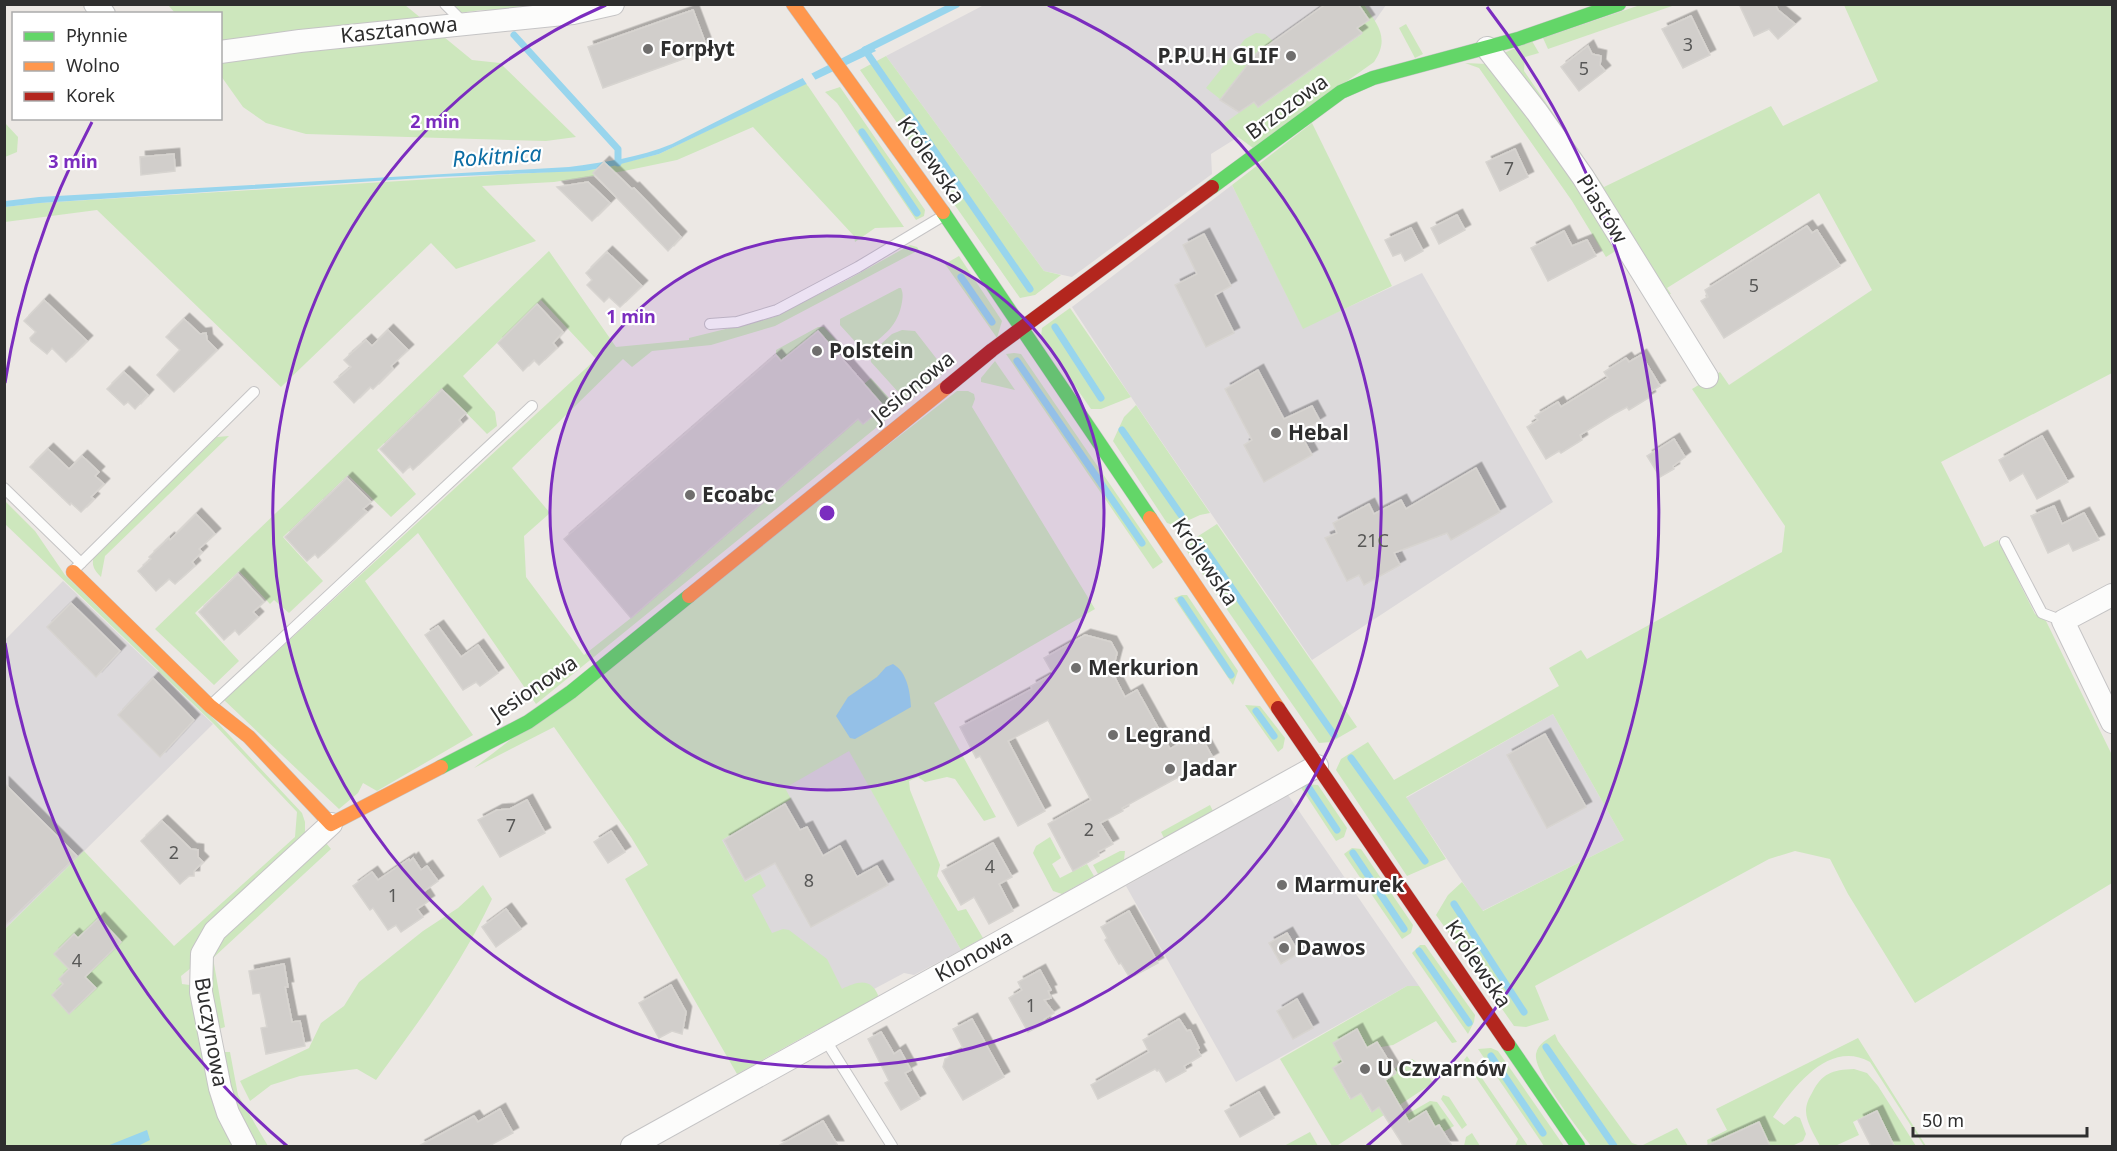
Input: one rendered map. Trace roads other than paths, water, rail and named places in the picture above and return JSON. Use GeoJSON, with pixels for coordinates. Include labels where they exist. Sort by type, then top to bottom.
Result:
{"type":"FeatureCollection","features":[{"type":"Feature","properties":{"kind":"street","name":"Kasztanowa"},"geometry":{"type":"LineString","coordinates":[[222,52],[300,40],[573,13],[612,4]]}},
{"type":"Feature","properties":{"kind":"street","name":"Królewska"},"geometry":{"type":"LineString","coordinates":[[793,4],[852,83],[1022,328],[1317,766],[1578,1146]]}},
{"type":"Feature","properties":{"kind":"street","name":"Brzozowa"},"geometry":{"type":"LineString","coordinates":[[1022,328],[1341,92],[1373,78],[1487,48],[1619,4]]}},
{"type":"Feature","properties":{"kind":"street","name":"Piastów"},"geometry":{"type":"LineString","coordinates":[[1487,48],[1537,112],[1583,177],[1707,377]]}},
{"type":"Feature","properties":{"kind":"street","name":"Jesionowa"},"geometry":{"type":"LineString","coordinates":[[331,824],[528,722],[571,692],[1022,328]]}},
{"type":"Feature","properties":{"kind":"street"},"geometry":{"type":"LineString","coordinates":[[77,567],[210,706],[249,737],[331,824]]}},
{"type":"Feature","properties":{"kind":"street"},"geometry":{"type":"LineString","coordinates":[[2112,595],[2063,621],[2112,722]]}},
{"type":"Feature","properties":{"kind":"street","name":"Klonowa"},"geometry":{"type":"LineString","coordinates":[[632,1146],[1317,766]]}},
{"type":"Feature","properties":{"kind":"street","name":"Buczynowa"},"geometry":{"type":"LineString","coordinates":[[245,1146],[228,1113],[220,1088],[201,992],[202,954],[215,931],[331,824]]}},
{"type":"Feature","properties":{"kind":"lane"},"geometry":{"type":"LineString","coordinates":[[445,4],[464,23]]}},
{"type":"Feature","properties":{"kind":"lane"},"geometry":{"type":"LineString","coordinates":[[710,324],[737,322],[777,310],[845,275],[944,215]]}},
{"type":"Feature","properties":{"kind":"lane"},"geometry":{"type":"LineString","coordinates":[[4,488],[77,567],[254,392]]}},
{"type":"Feature","properties":{"kind":"lane"},"geometry":{"type":"LineString","coordinates":[[210,706],[532,406]]}},
{"type":"Feature","properties":{"kind":"lane"},"geometry":{"type":"LineString","coordinates":[[2005,542],[2042,614],[2063,621]]}},
{"type":"Feature","properties":{"kind":"lane"},"geometry":{"type":"LineString","coordinates":[[825,1039],[892,1146]]}},
{"type":"Feature","properties":{"kind":"water"},"geometry":{"type":"Polygon","coordinates":[[[870,44],[876,51],[659,154],[613,166],[584,171],[437,177],[5,207],[5,201],[39,197],[569,167],[621,159],[672,144],[870,44]]]}},
{"type":"Feature","properties":{"kind":"water"},"geometry":{"type":"Polygon","coordinates":[[[893,664],[905,677],[911,707],[855,739],[850,738],[836,716],[848,697],[893,664]]]}},
{"type":"Feature","properties":{"kind":"water"},"geometry":{"type":"Polygon","coordinates":[[[147,1130],[150,1140],[138,1146],[107,1146],[147,1130]]]}},
{"type":"Feature","properties":{"kind":"waterway","name":"Rokitnica"},"geometry":{"type":"LineString","coordinates":[[865,50],[957,4]]}},
{"type":"Feature","properties":{"kind":"waterway"},"geometry":{"type":"LineString","coordinates":[[514,35],[618,149],[618,163]]}},
{"type":"Feature","properties":{"kind":"waterway"},"geometry":{"type":"LineString","coordinates":[[865,50],[1030,289]]}},
{"type":"Feature","properties":{"kind":"waterway"},"geometry":{"type":"LineString","coordinates":[[862,132],[917,213]]}},
{"type":"Feature","properties":{"kind":"waterway"},"geometry":{"type":"LineString","coordinates":[[961,277],[992,322]]}},
{"type":"Feature","properties":{"kind":"waterway"},"geometry":{"type":"LineString","coordinates":[[1055,327],[1101,398]]}},
{"type":"Feature","properties":{"kind":"waterway"},"geometry":{"type":"LineString","coordinates":[[1017,361],[1142,543]]}},
{"type":"Feature","properties":{"kind":"waterway"},"geometry":{"type":"LineString","coordinates":[[1122,430],[1181,515]]}},
{"type":"Feature","properties":{"kind":"waterway"},"geometry":{"type":"LineString","coordinates":[[1199,541],[1334,735]]}},
{"type":"Feature","properties":{"kind":"waterway"},"geometry":{"type":"LineString","coordinates":[[1181,600],[1231,675]]}},
{"type":"Feature","properties":{"kind":"waterway"},"geometry":{"type":"LineString","coordinates":[[1256,711],[1274,736]]}},
{"type":"Feature","properties":{"kind":"waterway"},"geometry":{"type":"LineString","coordinates":[[1351,758],[1425,861]]}},
{"type":"Feature","properties":{"kind":"waterway"},"geometry":{"type":"LineString","coordinates":[[1309,788],[1337,830]]}},
{"type":"Feature","properties":{"kind":"waterway"},"geometry":{"type":"LineString","coordinates":[[1353,853],[1404,929]]}},
{"type":"Feature","properties":{"kind":"waterway"},"geometry":{"type":"LineString","coordinates":[[1454,904],[1524,1012]]}},
{"type":"Feature","properties":{"kind":"waterway"},"geometry":{"type":"LineString","coordinates":[[1419,951],[1469,1023]]}},
{"type":"Feature","properties":{"kind":"waterway"},"geometry":{"type":"LineString","coordinates":[[1546,1047],[1614,1146]]}},
{"type":"Feature","properties":{"kind":"waterway"},"geometry":{"type":"LineString","coordinates":[[1491,1056],[1543,1133]]}},
{"type":"Feature","properties":{"kind":"place","name":"Forpłyt"},"geometry":{"type":"Point","coordinates":[648,49]}},
{"type":"Feature","properties":{"kind":"place","name":"P.P.U.H GLIF"},"geometry":{"type":"Point","coordinates":[1291,56]}},
{"type":"Feature","properties":{"kind":"place","name":"Polstein"},"geometry":{"type":"Point","coordinates":[817,351]}},
{"type":"Feature","properties":{"kind":"place","name":"Hebal"},"geometry":{"type":"Point","coordinates":[1276,433]}},
{"type":"Feature","properties":{"kind":"place","name":"Ecoabc"},"geometry":{"type":"Point","coordinates":[690,495]}},
{"type":"Feature","properties":{"kind":"place","name":"Merkurion"},"geometry":{"type":"Point","coordinates":[1076,668]}},
{"type":"Feature","properties":{"kind":"place","name":"Legrand"},"geometry":{"type":"Point","coordinates":[1113,735]}},
{"type":"Feature","properties":{"kind":"place","name":"Jadar"},"geometry":{"type":"Point","coordinates":[1170,769]}},
{"type":"Feature","properties":{"kind":"place","name":"Marmurek"},"geometry":{"type":"Point","coordinates":[1282,885]}},
{"type":"Feature","properties":{"kind":"place","name":"Dawos"},"geometry":{"type":"Point","coordinates":[1284,948]}},
{"type":"Feature","properties":{"kind":"place","name":"U Czwarnów"},"geometry":{"type":"Point","coordinates":[1365,1069]}}]}
